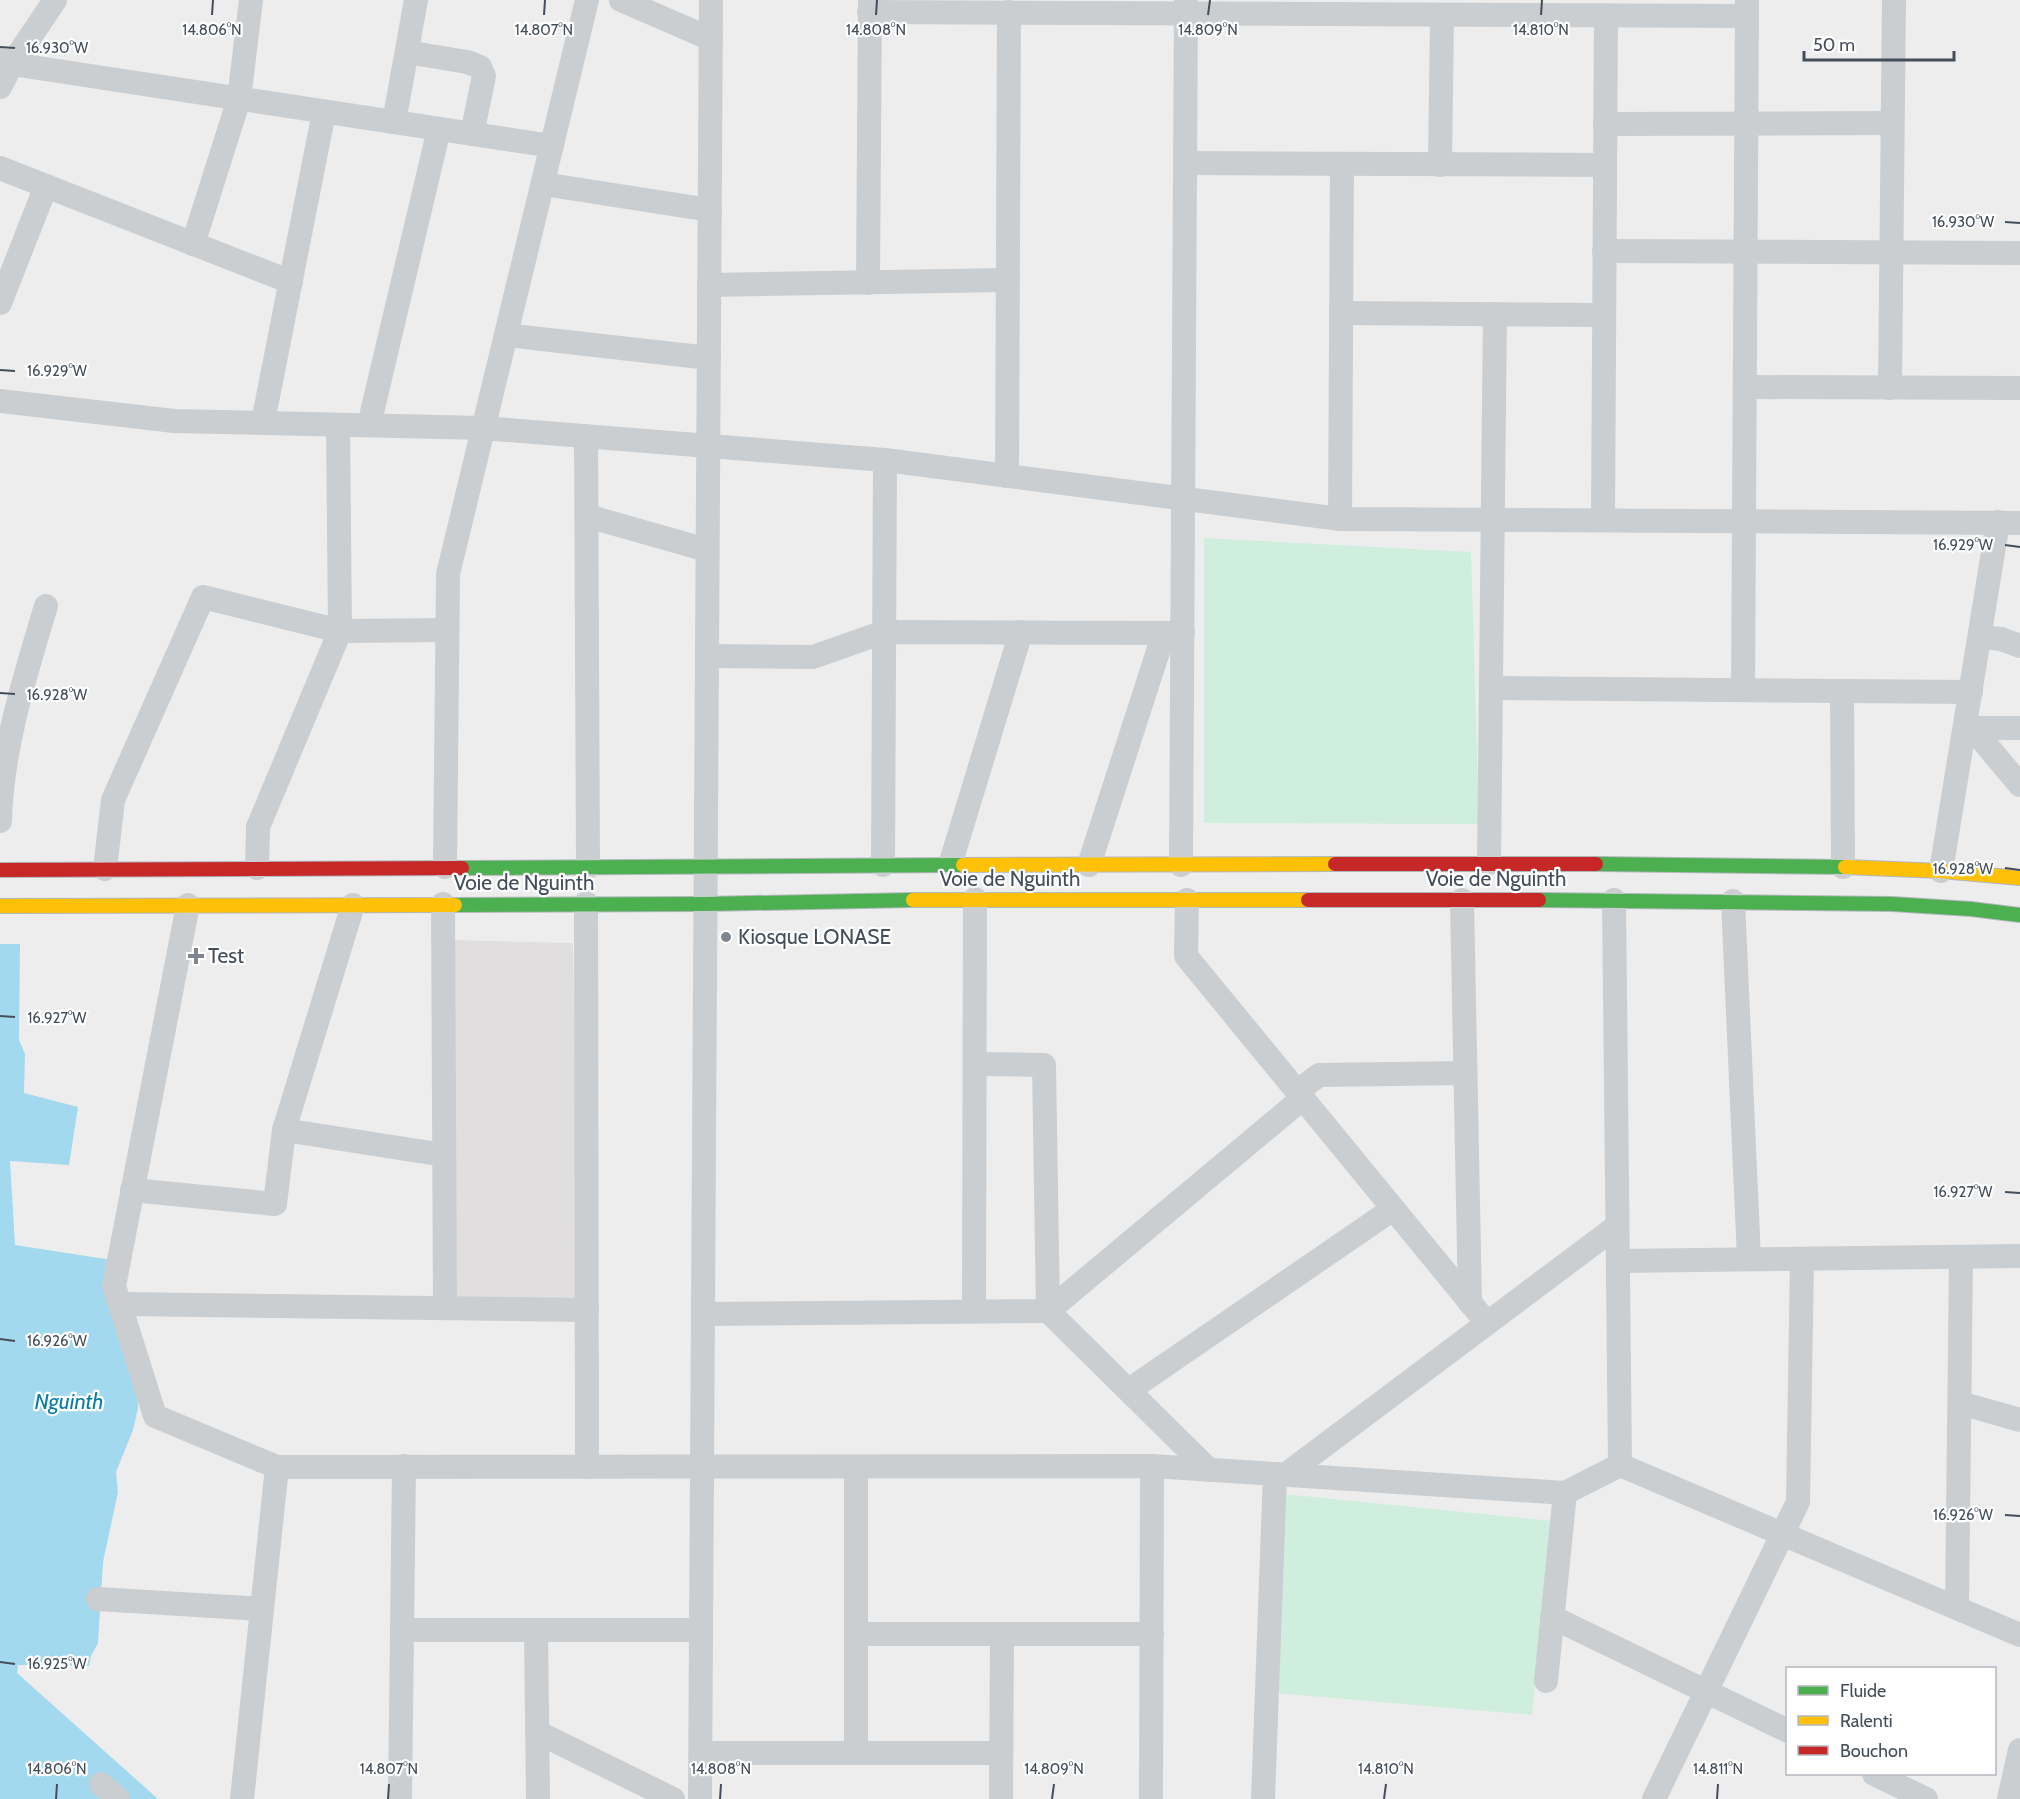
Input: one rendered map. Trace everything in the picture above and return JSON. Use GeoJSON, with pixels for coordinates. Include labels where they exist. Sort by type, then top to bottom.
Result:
{"type":"FeatureCollection","features":[{"type":"Feature","properties":{"kind":"highway","name":"Voie de Nguinth"},"geometry":{"type":"LineString","coordinates":[[0,870],[1489,863],[1843,867],[1941,871],[2020,878]]}},
{"type":"Feature","properties":{"kind":"highway","name":"Voie de Nguinth"},"geometry":{"type":"LineString","coordinates":[[0,906],[705,904],[975,899],[1614,900],[1892,904],[2020,915]]}},
{"type":"Feature","properties":{"kind":"street"},"geometry":{"type":"LineString","coordinates":[[0,87],[6,62],[55,0]]}},
{"type":"Feature","properties":{"kind":"street"},"geometry":{"type":"LineString","coordinates":[[194,244],[239,99],[251,0]]}},
{"type":"Feature","properties":{"kind":"street"},"geometry":{"type":"LineString","coordinates":[[394,122],[416,0],[409,0]]}},
{"type":"Feature","properties":{"kind":"street"},"geometry":{"type":"LineString","coordinates":[[445,867],[448,574],[587,0]]}},
{"type":"Feature","properties":{"kind":"street"},"geometry":{"type":"LineString","coordinates":[[621,0],[711,39]]}},
{"type":"Feature","properties":{"kind":"street"},"geometry":{"type":"LineString","coordinates":[[700,1799],[711,0]]}},
{"type":"Feature","properties":{"kind":"street"},"geometry":{"type":"LineString","coordinates":[[1890,387],[1894,0]]}},
{"type":"Feature","properties":{"kind":"street"},"geometry":{"type":"LineString","coordinates":[[868,283],[869,6],[1009,12],[1186,7],[1337,7],[1442,15],[1606,16],[1747,8],[1743,690]]}},
{"type":"Feature","properties":{"kind":"street"},"geometry":{"type":"LineString","coordinates":[[1181,865],[1173,633],[1184,499],[1186,7]]}},
{"type":"Feature","properties":{"kind":"street"},"geometry":{"type":"LineString","coordinates":[[1007,476],[1009,12]]}},
{"type":"Feature","properties":{"kind":"street"},"geometry":{"type":"LineString","coordinates":[[1440,165],[1442,15]]}},
{"type":"Feature","properties":{"kind":"street"},"geometry":{"type":"LineString","coordinates":[[1603,520],[1606,16]]}},
{"type":"Feature","properties":{"kind":"street"},"geometry":{"type":"LineString","coordinates":[[406,52],[466,62],[480,67],[484,76],[472,134]]}},
{"type":"Feature","properties":{"kind":"street"},"geometry":{"type":"LineString","coordinates":[[6,62],[552,146]]}},
{"type":"Feature","properties":{"kind":"street"},"geometry":{"type":"LineString","coordinates":[[263,422],[324,112]]}},
{"type":"Feature","properties":{"kind":"street"},"geometry":{"type":"LineString","coordinates":[[1605,124],[1892,123]]}},
{"type":"Feature","properties":{"kind":"street"},"geometry":{"type":"LineString","coordinates":[[369,425],[439,129]]}},
{"type":"Feature","properties":{"kind":"street"},"geometry":{"type":"LineString","coordinates":[[1185,163],[1605,165]]}},
{"type":"Feature","properties":{"kind":"street"},"geometry":{"type":"LineString","coordinates":[[1340,519],[1342,164]]}},
{"type":"Feature","properties":{"kind":"street"},"geometry":{"type":"LineString","coordinates":[[0,168],[291,282]]}},
{"type":"Feature","properties":{"kind":"street"},"geometry":{"type":"LineString","coordinates":[[543,184],[710,210]]}},
{"type":"Feature","properties":{"kind":"street"},"geometry":{"type":"LineString","coordinates":[[0,303],[46,186]]}},
{"type":"Feature","properties":{"kind":"street"},"geometry":{"type":"LineString","coordinates":[[1604,251],[2020,253]]}},
{"type":"Feature","properties":{"kind":"street"},"geometry":{"type":"LineString","coordinates":[[709,285],[1008,280]]}},
{"type":"Feature","properties":{"kind":"street"},"geometry":{"type":"LineString","coordinates":[[1341,313],[1604,315]]}},
{"type":"Feature","properties":{"kind":"street"},"geometry":{"type":"LineString","coordinates":[[1489,863],[1495,315]]}},
{"type":"Feature","properties":{"kind":"street"},"geometry":{"type":"LineString","coordinates":[[506,335],[709,358]]}},
{"type":"Feature","properties":{"kind":"street"},"geometry":{"type":"LineString","coordinates":[[1745,387],[2020,388]]}},
{"type":"Feature","properties":{"kind":"street"},"geometry":{"type":"LineString","coordinates":[[0,401],[174,421],[483,428],[885,460],[1340,519],[2009,522],[1980,637],[1968,728],[1941,871]]}},
{"type":"Feature","properties":{"kind":"street"},"geometry":{"type":"LineString","coordinates":[[257,868],[258,827],[340,631],[338,425]]}},
{"type":"Feature","properties":{"kind":"street"},"geometry":{"type":"LineString","coordinates":[[586,436],[588,867]]}},
{"type":"Feature","properties":{"kind":"street"},"geometry":{"type":"LineString","coordinates":[[882,865],[885,460]]}},
{"type":"Feature","properties":{"kind":"street"},"geometry":{"type":"LineString","coordinates":[[586,516],[708,550]]}},
{"type":"Feature","properties":{"kind":"street"},"geometry":{"type":"LineString","coordinates":[[105,869],[113,800],[203,597],[340,631],[447,630]]}},
{"type":"Feature","properties":{"kind":"street"},"geometry":{"type":"LineString","coordinates":[[0,821],[1,800],[15,712],[46,606]]}},
{"type":"Feature","properties":{"kind":"street"},"geometry":{"type":"LineString","coordinates":[[707,656],[813,657],[884,632],[1173,633]]}},
{"type":"Feature","properties":{"kind":"street"},"geometry":{"type":"LineString","coordinates":[[950,865],[1022,632]]}},
{"type":"Feature","properties":{"kind":"street"},"geometry":{"type":"LineString","coordinates":[[1089,865],[1173,633]]}},
{"type":"Feature","properties":{"kind":"street"},"geometry":{"type":"LineString","coordinates":[[1980,637],[2001,639],[2020,646]]}},
{"type":"Feature","properties":{"kind":"street"},"geometry":{"type":"LineString","coordinates":[[1491,688],[1971,692]]}},
{"type":"Feature","properties":{"kind":"street"},"geometry":{"type":"LineString","coordinates":[[1842,691],[1843,867]]}},
{"type":"Feature","properties":{"kind":"street"},"geometry":{"type":"LineString","coordinates":[[1968,728],[2020,728]]}},
{"type":"Feature","properties":{"kind":"street"},"geometry":{"type":"LineString","coordinates":[[1968,728],[2020,785]]}},
{"type":"Feature","properties":{"kind":"street"},"geometry":{"type":"LineString","coordinates":[[974,1311],[975,899]]}},
{"type":"Feature","properties":{"kind":"street"},"geometry":{"type":"LineString","coordinates":[[1187,900],[1186,956],[1487,1323]]}},
{"type":"Feature","properties":{"kind":"street"},"geometry":{"type":"LineString","coordinates":[[1462,900],[1470,1303]]}},
{"type":"Feature","properties":{"kind":"street"},"geometry":{"type":"LineString","coordinates":[[1614,900],[1620,1465]]}},
{"type":"Feature","properties":{"kind":"street"},"geometry":{"type":"LineString","coordinates":[[1733,901],[1749,1259]]}},
{"type":"Feature","properties":{"kind":"street"},"geometry":{"type":"LineString","coordinates":[[586,903],[587,1467]]}},
{"type":"Feature","properties":{"kind":"street"},"geometry":{"type":"LineString","coordinates":[[443,904],[445,1308]]}},
{"type":"Feature","properties":{"kind":"street"},"geometry":{"type":"LineString","coordinates":[[188,905],[114,1286],[155,1416],[277,1467],[1152,1466],[1565,1493],[1620,1465],[2020,1635]]}},
{"type":"Feature","properties":{"kind":"street"},"geometry":{"type":"LineString","coordinates":[[132,1190],[275,1204],[284,1130],[353,905]]}},
{"type":"Feature","properties":{"kind":"street"},"geometry":{"type":"LineString","coordinates":[[975,1064],[1044,1065],[1048,1311],[1209,1470]]}},
{"type":"Feature","properties":{"kind":"street"},"geometry":{"type":"LineString","coordinates":[[703,1314],[1048,1311],[1300,1095],[1319,1075],[1465,1073]]}},
{"type":"Feature","properties":{"kind":"street"},"geometry":{"type":"LineString","coordinates":[[284,1130],[444,1155]]}},
{"type":"Feature","properties":{"kind":"street"},"geometry":{"type":"LineString","coordinates":[[1129,1390],[1393,1209]]}},
{"type":"Feature","properties":{"kind":"street"},"geometry":{"type":"LineString","coordinates":[[1280,1474],[1617,1226]]}},
{"type":"Feature","properties":{"kind":"street"},"geometry":{"type":"LineString","coordinates":[[1618,1261],[2020,1256]]}},
{"type":"Feature","properties":{"kind":"street"},"geometry":{"type":"LineString","coordinates":[[1958,1608],[1961,1257]]}},
{"type":"Feature","properties":{"kind":"street"},"geometry":{"type":"LineString","coordinates":[[1654,1799],[1798,1502],[1802,1259]]}},
{"type":"Feature","properties":{"kind":"street"},"geometry":{"type":"LineString","coordinates":[[120,1304],[587,1310]]}},
{"type":"Feature","properties":{"kind":"street"},"geometry":{"type":"LineString","coordinates":[[1960,1403],[2020,1420]]}},
{"type":"Feature","properties":{"kind":"street"},"geometry":{"type":"LineString","coordinates":[[400,1799],[404,1466]]}},
{"type":"Feature","properties":{"kind":"street"},"geometry":{"type":"LineString","coordinates":[[1151,1799],[1152,1466]]}},
{"type":"Feature","properties":{"kind":"street"},"geometry":{"type":"LineString","coordinates":[[242,1799],[277,1467]]}},
{"type":"Feature","properties":{"kind":"street"},"geometry":{"type":"LineString","coordinates":[[856,1467],[856,1753]]}},
{"type":"Feature","properties":{"kind":"street"},"geometry":{"type":"LineString","coordinates":[[1263,1799],[1280,1474]]}},
{"type":"Feature","properties":{"kind":"street"},"geometry":{"type":"LineString","coordinates":[[1546,1681],[1565,1493]]}},
{"type":"Feature","properties":{"kind":"street"},"geometry":{"type":"LineString","coordinates":[[98,1599],[262,1609]]}},
{"type":"Feature","properties":{"kind":"street"},"geometry":{"type":"LineString","coordinates":[[1552,1617],[1786,1730]]}},
{"type":"Feature","properties":{"kind":"street"},"geometry":{"type":"LineString","coordinates":[[402,1630],[701,1630]]}},
{"type":"Feature","properties":{"kind":"street"},"geometry":{"type":"LineString","coordinates":[[536,1630],[538,1799]]}},
{"type":"Feature","properties":{"kind":"street"},"geometry":{"type":"LineString","coordinates":[[856,1634],[1152,1634]]}},
{"type":"Feature","properties":{"kind":"street"},"geometry":{"type":"LineString","coordinates":[[1001,1799],[1002,1634]]}},
{"type":"Feature","properties":{"kind":"street"},"geometry":{"type":"LineString","coordinates":[[537,1732],[673,1799]]}},
{"type":"Feature","properties":{"kind":"street"},"geometry":{"type":"LineString","coordinates":[[2009,1799],[2020,1750]]}},
{"type":"Feature","properties":{"kind":"street"},"geometry":{"type":"LineString","coordinates":[[700,1753],[1002,1753]]}},
{"type":"Feature","properties":{"kind":"street"},"geometry":{"type":"LineString","coordinates":[[1878,1775],[1926,1799]]}},
{"type":"Feature","properties":{"kind":"shaded area"},"geometry":{"type":"Polygon","coordinates":[[[452,940],[573,943],[578,1302],[457,1299],[452,940]]]}},
{"type":"Feature","properties":{"kind":"green space"},"geometry":{"type":"Polygon","coordinates":[[[1204,538],[1471,552],[1479,824],[1204,823],[1204,538]]]}},
{"type":"Feature","properties":{"kind":"green space"},"geometry":{"type":"Polygon","coordinates":[[[1284,1494],[1553,1521],[1532,1715],[1275,1693],[1284,1494]]]}},
{"type":"Feature","properties":{"kind":"water","name":"Nguinth"},"geometry":{"type":"Polygon","coordinates":[[[0,944],[20,944],[19,1040],[25,1054],[24,1093],[78,1107],[69,1165],[10,1161],[15,1245],[112,1260],[137,1381],[138,1408],[133,1430],[116,1472],[118,1492],[103,1562],[98,1643],[89,1666],[18,1665],[17,1673],[158,1799],[0,1799],[0,944]]]}},
{"type":"Feature","properties":{"kind":"traffic: fast"},"geometry":{"type":"LineString","coordinates":[[1596,864],[1845,867]]}},
{"type":"Feature","properties":{"kind":"traffic: fast"},"geometry":{"type":"LineString","coordinates":[[462,868],[963,865]]}},
{"type":"Feature","properties":{"kind":"traffic: fast"},"geometry":{"type":"LineString","coordinates":[[455,905],[913,900]]}},
{"type":"Feature","properties":{"kind":"traffic: fast"},"geometry":{"type":"LineString","coordinates":[[1539,900],[1892,904],[2020,915]]}},
{"type":"Feature","properties":{"kind":"traffic: slow"},"geometry":{"type":"LineString","coordinates":[[963,865],[1335,864]]}},
{"type":"Feature","properties":{"kind":"traffic: slow"},"geometry":{"type":"LineString","coordinates":[[1845,867],[1941,871],[2020,878]]}},
{"type":"Feature","properties":{"kind":"traffic: slow"},"geometry":{"type":"LineString","coordinates":[[913,900],[1308,900]]}},
{"type":"Feature","properties":{"kind":"traffic: slow"},"geometry":{"type":"LineString","coordinates":[[0,906],[455,905]]}},
{"type":"Feature","properties":{"kind":"traffic: jam"},"geometry":{"type":"LineString","coordinates":[[1335,864],[1596,864]]}},
{"type":"Feature","properties":{"kind":"traffic: jam"},"geometry":{"type":"LineString","coordinates":[[0,870],[462,868]]}},
{"type":"Feature","properties":{"kind":"traffic: jam"},"geometry":{"type":"LineString","coordinates":[[1308,900],[1539,900]]}},
{"type":"Feature","properties":{"kind":"place","name":"Kiosque LONASE"},"geometry":{"type":"Point","coordinates":[726,937]}},
{"type":"Feature","properties":{"kind":"place","name":"Test"},"geometry":{"type":"Point","coordinates":[196,956]}}]}
